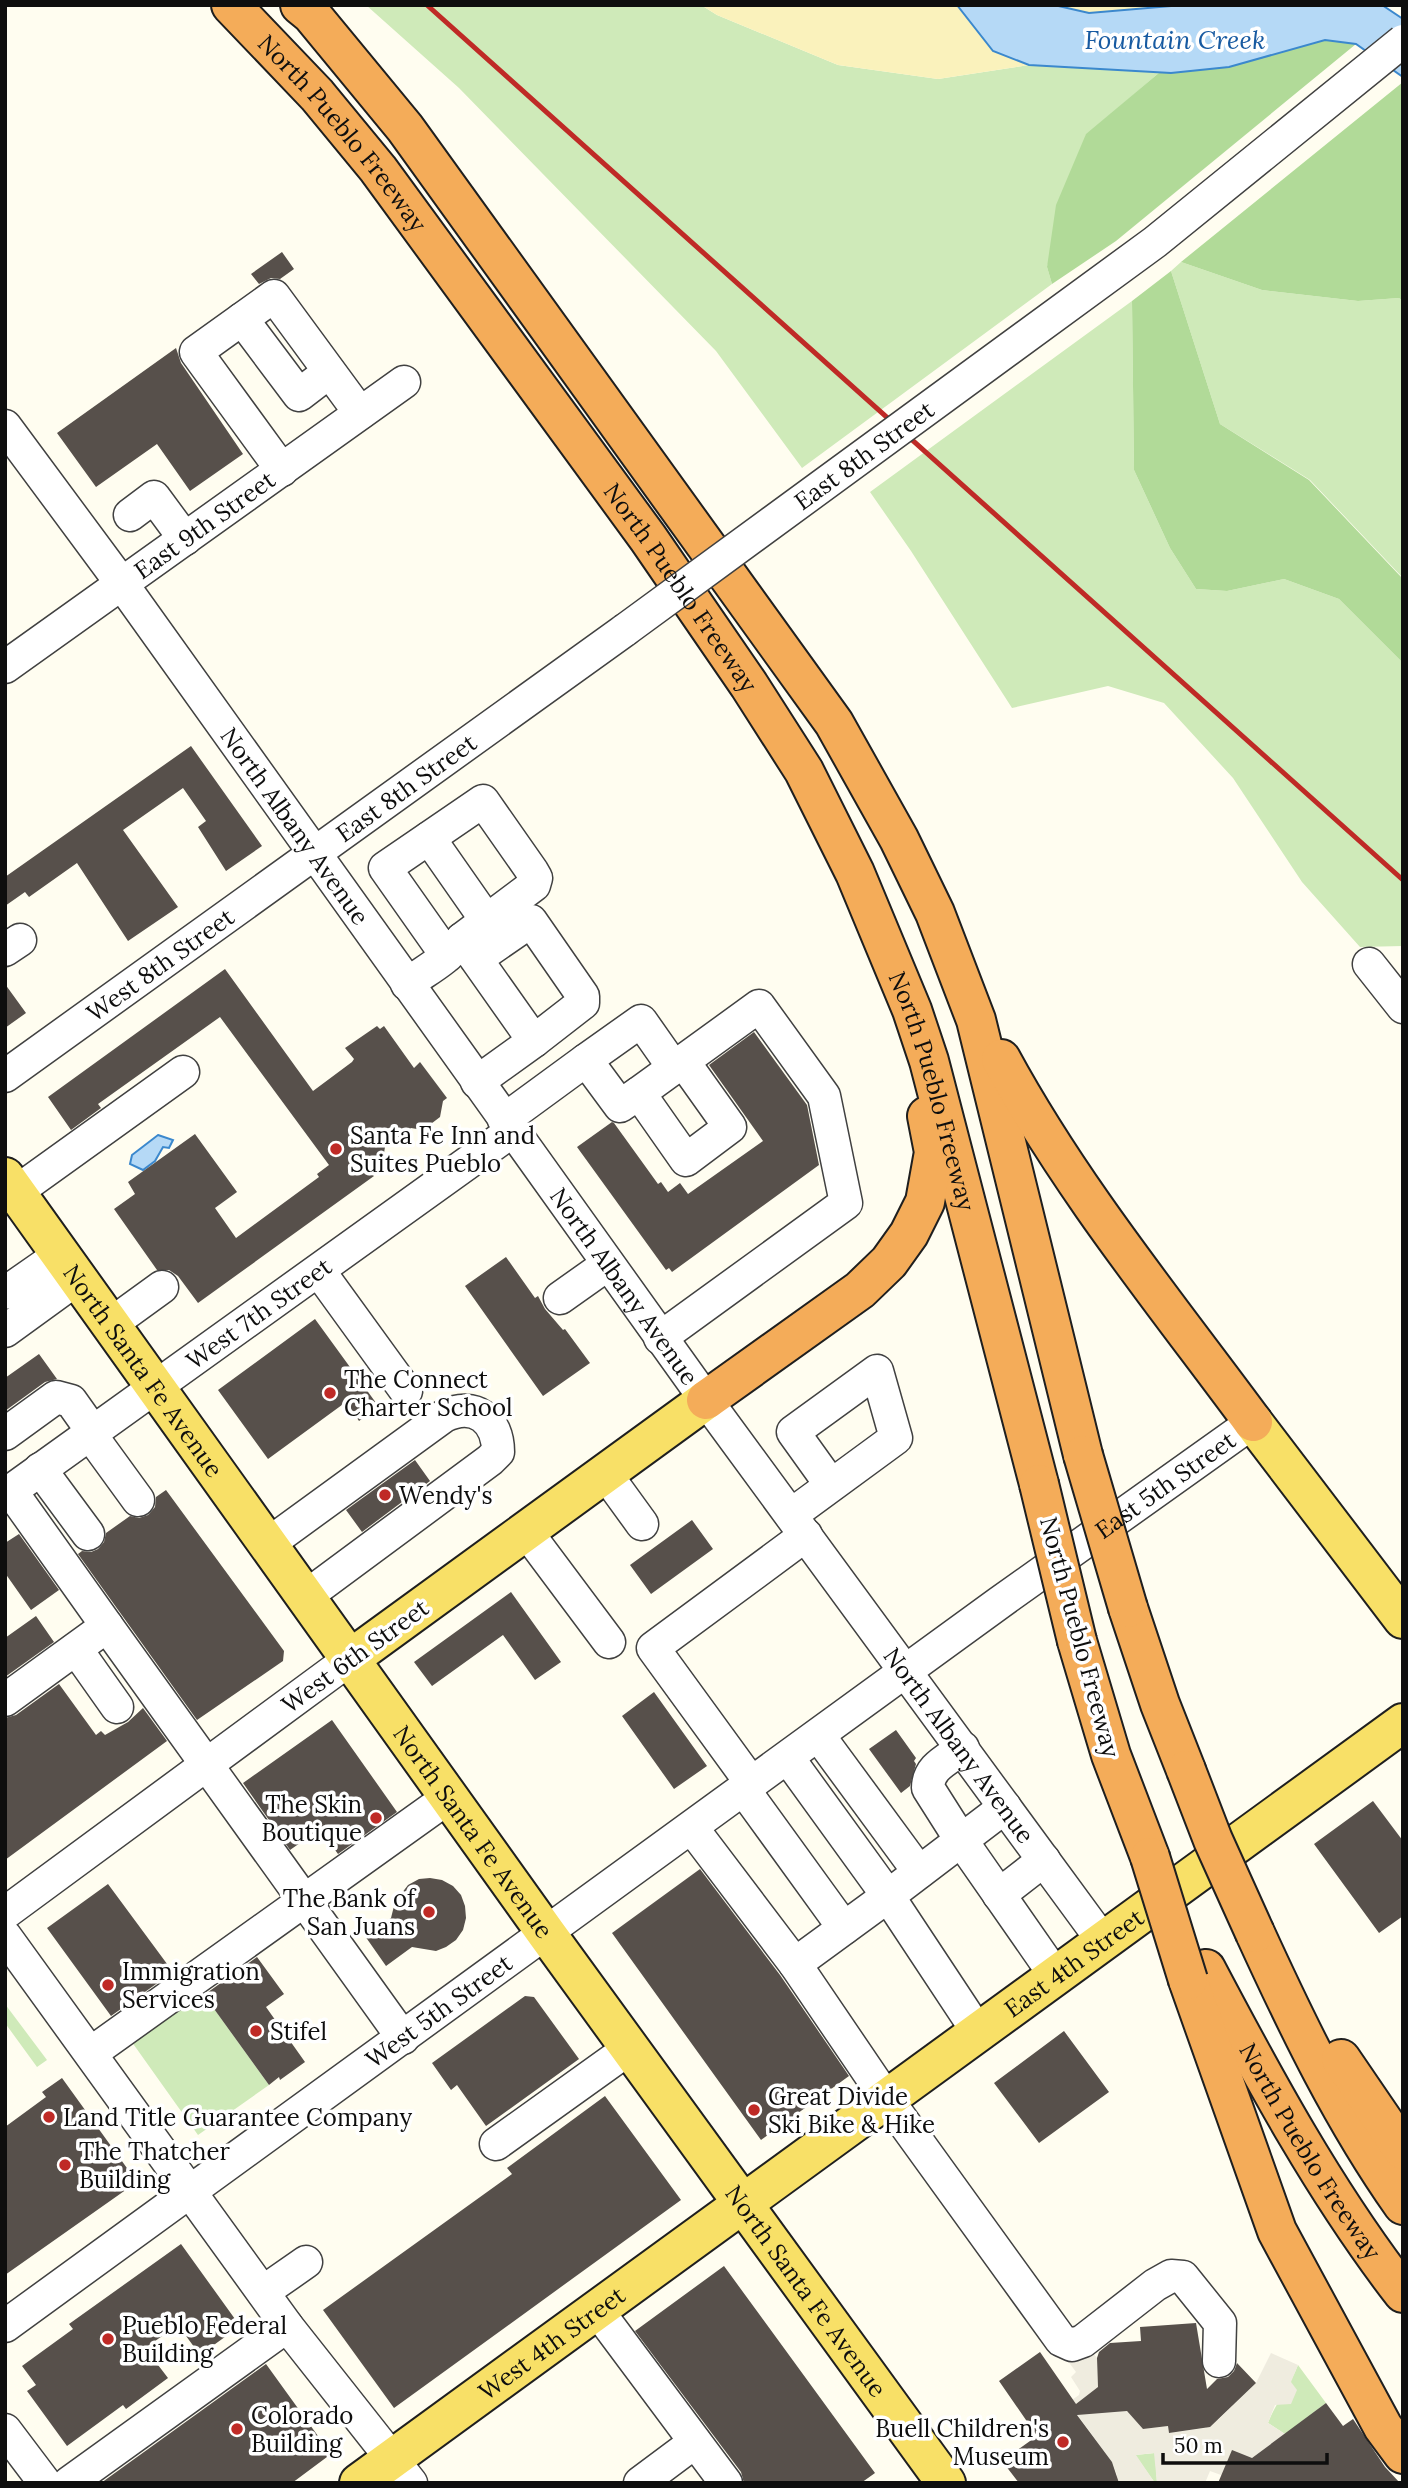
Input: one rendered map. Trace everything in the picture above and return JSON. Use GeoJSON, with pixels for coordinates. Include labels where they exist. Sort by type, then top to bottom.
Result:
{"type":"FeatureCollection","features":[{"type":"Feature","properties":{"kind":"highway"},"geometry":{"type":"LineString","coordinates":[[202,5],[317,95]]}},
{"type":"Feature","properties":{"kind":"highway","name":"North Pueblo Freeway"},"geometry":{"type":"LineString","coordinates":[[231,5],[317,95],[378,169],[648,538],[749,685],[804,771],[855,873],[912,1010],[946,1117],[1077,1641],[1092,1696],[1130,1808],[1197,1975],[1332,2192],[1403,2293]]}},
{"type":"Feature","properties":{"kind":"highway","name":"North Pueblo Freeway"},"geometry":{"type":"LineString","coordinates":[[305,8],[405,128],[834,723],[899,839],[935,913],[976,1020],[1083,1455],[1128,1608],[1186,1770],[1213,1840],[1319,2069],[1403,2205]]}},
{"type":"Feature","properties":{"kind":"highway"},"geometry":{"type":"LineString","coordinates":[[706,1400],[860,1290],[889,1262],[909,1234],[925,1202],[934,1152],[912,1010]]}},
{"type":"Feature","properties":{"kind":"highway"},"geometry":{"type":"LineString","coordinates":[[976,1020],[988,1034],[1026,1105],[1064,1165],[1253,1422]]}},
{"type":"Feature","properties":{"kind":"highway"},"geometry":{"type":"LineString","coordinates":[[1255,1933],[1403,2150]]}},
{"type":"Feature","properties":{"kind":"highway"},"geometry":{"type":"LineString","coordinates":[[1197,1975],[1277,2231],[1383,2427],[1403,2454]]}},
{"type":"Feature","properties":{"kind":"main road","name":"North Santa Fe Avenue"},"geometry":{"type":"LineString","coordinates":[[11,1185],[546,1933],[744,2203],[937,2479]]}},
{"type":"Feature","properties":{"kind":"main road","name":"West 6th Street"},"geometry":{"type":"LineString","coordinates":[[350,1660],[706,1400]]}},
{"type":"Feature","properties":{"kind":"main road"},"geometry":{"type":"LineString","coordinates":[[1253,1422],[1403,1619]]}},
{"type":"Feature","properties":{"kind":"main road","name":"East 4th Street"},"geometry":{"type":"LineString","coordinates":[[744,2203],[1403,1723]]}},
{"type":"Feature","properties":{"kind":"main road","name":"West 4th Street"},"geometry":{"type":"LineString","coordinates":[[359,2483],[401,2471],[597,2310],[744,2203]]}},
{"type":"Feature","properties":{"kind":"street","name":"East 8th Street"},"geometry":{"type":"LineString","coordinates":[[314,855],[1155,242],[1403,41]]}},
{"type":"Feature","properties":{"kind":"street"},"geometry":{"type":"LineString","coordinates":[[282,470],[196,352],[242,318],[274,296],[360,413]]}},
{"type":"Feature","properties":{"kind":"street","name":"East 9th Street"},"geometry":{"type":"LineString","coordinates":[[5,667],[404,382]]}},
{"type":"Feature","properties":{"kind":"street","name":"North Albany Avenue"},"geometry":{"type":"LineString","coordinates":[[5,426],[122,584],[660,1338],[1102,1941]]}},
{"type":"Feature","properties":{"kind":"street"},"geometry":{"type":"LineString","coordinates":[[130,515],[154,497],[185,539]]}},
{"type":"Feature","properties":{"kind":"street"},"geometry":{"type":"LineString","coordinates":[[407,984],[468,944],[534,885],[536,878],[532,871],[483,801],[385,868],[468,944],[534,1041]]}},
{"type":"Feature","properties":{"kind":"street"},"geometry":{"type":"LineString","coordinates":[[429,838],[468,944]]}},
{"type":"Feature","properties":{"kind":"street","name":"West 8th Street"},"geometry":{"type":"LineString","coordinates":[[5,1076],[314,855]]}},
{"type":"Feature","properties":{"kind":"street"},"geometry":{"type":"LineString","coordinates":[[468,944],[531,921],[583,996],[583,1003],[575,1012],[477,1082]]}},
{"type":"Feature","properties":{"kind":"street"},"geometry":{"type":"LineString","coordinates":[[1369,964],[1403,1007]]}},
{"type":"Feature","properties":{"kind":"street"},"geometry":{"type":"LineString","coordinates":[[586,1060],[620,1106],[759,1006],[824,1096],[846,1203],[660,1338]]}},
{"type":"Feature","properties":{"kind":"street","name":"West 7th Street"},"geometry":{"type":"LineString","coordinates":[[8,1493],[318,1271],[508,1125],[586,1060],[641,1021],[679,1064]]}},
{"type":"Feature","properties":{"kind":"street"},"geometry":{"type":"LineString","coordinates":[[639,1093],[686,1160],[730,1127],[679,1064]]}},
{"type":"Feature","properties":{"kind":"street"},"geometry":{"type":"LineString","coordinates":[[11,1185],[183,1073]]}},
{"type":"Feature","properties":{"kind":"street"},"geometry":{"type":"LineString","coordinates":[[560,1298],[608,1264]]}},
{"type":"Feature","properties":{"kind":"street"},"geometry":{"type":"LineString","coordinates":[[5,1293],[69,1266]]}},
{"type":"Feature","properties":{"kind":"street"},"geometry":{"type":"LineString","coordinates":[[5,1331],[69,1266]]}},
{"type":"Feature","properties":{"kind":"street"},"geometry":{"type":"LineString","coordinates":[[318,1271],[406,1391]]}},
{"type":"Feature","properties":{"kind":"street"},"geometry":{"type":"LineString","coordinates":[[111,1324],[162,1287]]}},
{"type":"Feature","properties":{"kind":"street"},"geometry":{"type":"LineString","coordinates":[[5,1434],[56,1397],[71,1401],[138,1500]]}},
{"type":"Feature","properties":{"kind":"street"},"geometry":{"type":"LineString","coordinates":[[268,1544],[444,1416],[466,1409],[485,1419],[498,1442],[498,1452],[490,1460],[306,1597]]}},
{"type":"Feature","properties":{"kind":"street","name":"East 5th Street"},"geometry":{"type":"LineString","coordinates":[[907,1672],[1253,1422]]}},
{"type":"Feature","properties":{"kind":"street"},"geometry":{"type":"LineString","coordinates":[[40,1469],[88,1534]]}},
{"type":"Feature","properties":{"kind":"street"},"geometry":{"type":"LineString","coordinates":[[606,1473],[642,1524]]}},
{"type":"Feature","properties":{"kind":"street"},"geometry":{"type":"LineString","coordinates":[[831,1485],[798,1525],[653,1648],[844,1928]]}},
{"type":"Feature","properties":{"kind":"street"},"geometry":{"type":"LineString","coordinates":[[8,1493],[107,1626],[403,2038]]}},
{"type":"Feature","properties":{"kind":"street"},"geometry":{"type":"LineString","coordinates":[[526,1531],[610,1642]]}},
{"type":"Feature","properties":{"kind":"street"},"geometry":{"type":"LineString","coordinates":[[5,1700],[107,1626]]}},
{"type":"Feature","properties":{"kind":"street"},"geometry":{"type":"LineString","coordinates":[[76,1649],[117,1707]]}},
{"type":"Feature","properties":{"kind":"street","name":"West 6th Street"},"geometry":{"type":"LineString","coordinates":[[5,1913],[350,1660]]}},
{"type":"Feature","properties":{"kind":"street","name":"West 5th Street"},"geometry":{"type":"LineString","coordinates":[[5,2326],[907,1672]]}},
{"type":"Feature","properties":{"kind":"street"},"geometry":{"type":"LineString","coordinates":[[818,1736],[919,1872]]}},
{"type":"Feature","properties":{"kind":"street"},"geometry":{"type":"LineString","coordinates":[[963,1748],[932,1770],[928,1788],[1055,1975]]}},
{"type":"Feature","properties":{"kind":"street"},"geometry":{"type":"LineString","coordinates":[[788,1758],[888,1896],[978,2032]]}},
{"type":"Feature","properties":{"kind":"street"},"geometry":{"type":"LineString","coordinates":[[91,2053],[449,1797]]}},
{"type":"Feature","properties":{"kind":"street"},"geometry":{"type":"LineString","coordinates":[[795,1964],[1005,1807]]}},
{"type":"Feature","properties":{"kind":"street"},"geometry":{"type":"LineString","coordinates":[[692,1828],[795,1964],[886,2098],[1061,2340],[1072,2345],[1083,2341],[1155,2285],[1171,2276],[1183,2277],[1220,2323],[1219,2361]]}},
{"type":"Feature","properties":{"kind":"street"},"geometry":{"type":"LineString","coordinates":[[999,1895],[1044,1860]]}},
{"type":"Feature","properties":{"kind":"street"},"geometry":{"type":"LineString","coordinates":[[5,1936],[287,2326],[401,2471]]}},
{"type":"Feature","properties":{"kind":"street"},"geometry":{"type":"LineString","coordinates":[[496,2144],[630,2048]]}},
{"type":"Feature","properties":{"kind":"street"},"geometry":{"type":"LineString","coordinates":[[263,2292],[306,2262]]}},
{"type":"Feature","properties":{"kind":"street"},"geometry":{"type":"LineString","coordinates":[[597,2310],[726,2483]]}},
{"type":"Feature","properties":{"kind":"street"},"geometry":{"type":"LineString","coordinates":[[69,2483],[287,2326]]}},
{"type":"Feature","properties":{"kind":"street"},"geometry":{"type":"LineString","coordinates":[[5,2430],[45,2483]]}},
{"type":"Feature","properties":{"kind":"street"},"geometry":{"type":"LineString","coordinates":[[640,2483],[695,2442]]}},
{"type":"Feature","properties":{"kind":"green space"},"geometry":{"type":"Polygon","coordinates":[[[366,5],[701,5],[717,15],[838,65],[938,79],[1029,65],[1160,72],[1086,135],[1047,267],[1052,284],[802,468],[716,351],[459,88],[366,5]]]}},
{"type":"Feature","properties":{"kind":"green space"},"geometry":{"type":"Polygon","coordinates":[[[1325,40],[1356,44],[1116,241],[1052,284],[1047,267],[1056,205],[1086,134],[1160,72],[1229,67],[1325,40]]]}},
{"type":"Feature","properties":{"kind":"green space"},"geometry":{"type":"Polygon","coordinates":[[[1403,82],[1403,301],[1399,298],[1358,301],[1262,290],[1181,262],[1403,82]]]}},
{"type":"Feature","properties":{"kind":"green space"},"geometry":{"type":"Polygon","coordinates":[[[1181,262],[1262,290],[1358,301],[1399,298],[1403,301],[1403,578],[1310,480],[1220,424],[1171,271],[1181,262]]]}},
{"type":"Feature","properties":{"kind":"green space"},"geometry":{"type":"Polygon","coordinates":[[[1171,271],[1220,424],[1309,480],[1403,579],[1403,663],[1339,599],[1284,579],[1227,591],[1196,589],[1170,548],[1134,470],[1132,301],[1171,271]]]}},
{"type":"Feature","properties":{"kind":"green space"},"geometry":{"type":"Polygon","coordinates":[[[1132,301],[1134,470],[1170,548],[1196,589],[1227,591],[1284,579],[1339,599],[1403,663],[1403,946],[1360,947],[1302,882],[1233,778],[1164,703],[1108,686],[1012,708],[870,492],[1132,301]]]}},
{"type":"Feature","properties":{"kind":"green space"},"geometry":{"type":"Polygon","coordinates":[[[199,1988],[269,2085],[198,2135],[129,2038],[199,1988]]]}},
{"type":"Feature","properties":{"kind":"green space"},"geometry":{"type":"Polygon","coordinates":[[[5,2004],[47,2060],[37,2067],[5,2023],[5,2004]]]}},
{"type":"Feature","properties":{"kind":"green space"},"geometry":{"type":"Polygon","coordinates":[[[1298,2365],[1326,2403],[1285,2434],[1268,2423],[1298,2365]]]}},
{"type":"Feature","properties":{"kind":"green space"},"geometry":{"type":"Polygon","coordinates":[[[1155,2453],[1157,2483],[1135,2455],[1155,2453]]]}},
{"type":"Feature","properties":{"kind":"sand"},"geometry":{"type":"Polygon","coordinates":[[[701,5],[957,5],[993,51],[1029,65],[938,79],[838,65],[717,15],[701,5]]]}},
{"type":"Feature","properties":{"kind":"sand"},"geometry":{"type":"Polygon","coordinates":[[[1055,5],[1183,5],[1089,13],[1055,5]]]}},
{"type":"Feature","properties":{"kind":"shaded area"},"geometry":{"type":"Polygon","coordinates":[[[1083,2341],[1097,2358],[1098,2387],[1127,2411],[1143,2429],[1168,2426],[1169,2433],[1206,2428],[1205,2421],[1218,2420],[1256,2383],[1271,2353],[1298,2365],[1291,2382],[1297,2390],[1291,2404],[1275,2405],[1268,2423],[1285,2434],[1252,2458],[1221,2475],[1210,2471],[1205,2483],[1157,2483],[1154,2453],[1136,2455],[1155,2483],[1114,2483],[1117,2475],[1112,2462],[1074,2410],[1055,2412],[1079,2395],[1080,2391],[1071,2377],[1076,2372],[1062,2353],[1083,2341]]]}},
{"type":"Feature","properties":{"kind":"water","name":"Fountain Creek"},"geometry":{"type":"Polygon","coordinates":[[[957,5],[1054,5],[1089,13],[1183,5],[1382,5],[1403,19],[1403,77],[1356,44],[1325,40],[1229,67],[1171,73],[1029,65],[993,51],[957,5]]]}},
{"type":"Feature","properties":{"kind":"water"},"geometry":{"type":"Polygon","coordinates":[[[158,1135],[173,1140],[169,1148],[163,1147],[155,1161],[143,1170],[130,1164],[132,1155],[158,1135]]]}},
{"type":"Feature","properties":{"kind":"building"},"geometry":{"type":"Polygon","coordinates":[[[282,252],[294,269],[280,279],[271,278],[259,284],[251,274],[282,252]]]}},
{"type":"Feature","properties":{"kind":"building"},"geometry":{"type":"Polygon","coordinates":[[[176,348],[181,363],[243,454],[190,491],[157,444],[96,487],[57,433],[176,348]]]}},
{"type":"Feature","properties":{"kind":"building"},"geometry":{"type":"Polygon","coordinates":[[[191,746],[262,846],[226,871],[198,827],[206,821],[183,788],[123,830],[178,907],[128,941],[77,863],[29,897],[25,892],[5,906],[5,877],[191,746]]]}},
{"type":"Feature","properties":{"kind":"building"},"geometry":{"type":"Polygon","coordinates":[[[225,969],[313,1091],[352,1062],[354,1059],[345,1048],[377,1026],[380,1029],[384,1026],[414,1068],[420,1062],[447,1098],[443,1101],[440,1117],[423,1130],[411,1128],[385,1147],[383,1159],[369,1169],[374,1176],[198,1303],[178,1276],[169,1270],[157,1270],[114,1209],[135,1194],[128,1182],[195,1134],[237,1192],[215,1208],[236,1238],[319,1177],[317,1174],[329,1165],[220,1017],[98,1104],[101,1108],[71,1130],[48,1097],[225,969]]]}},
{"type":"Feature","properties":{"kind":"building"},"geometry":{"type":"Polygon","coordinates":[[[5,984],[26,1013],[5,1028],[5,984]]]}},
{"type":"Feature","properties":{"kind":"building"},"geometry":{"type":"Polygon","coordinates":[[[754,1032],[807,1105],[819,1165],[672,1272],[669,1268],[666,1270],[577,1147],[612,1122],[658,1184],[661,1182],[668,1192],[680,1183],[688,1194],[763,1141],[709,1065],[754,1032]]]}},
{"type":"Feature","properties":{"kind":"building"},"geometry":{"type":"Polygon","coordinates":[[[506,1257],[535,1298],[538,1296],[545,1309],[563,1330],[565,1329],[590,1363],[543,1396],[465,1286],[506,1257]]]}},
{"type":"Feature","properties":{"kind":"building"},"geometry":{"type":"Polygon","coordinates":[[[315,1319],[379,1407],[359,1421],[346,1402],[268,1459],[218,1390],[315,1319]]]}},
{"type":"Feature","properties":{"kind":"building"},"geometry":{"type":"Polygon","coordinates":[[[39,1354],[57,1379],[45,1382],[5,1411],[5,1378],[39,1354]]]}},
{"type":"Feature","properties":{"kind":"building"},"geometry":{"type":"Polygon","coordinates":[[[415,1460],[430,1481],[362,1532],[346,1510],[415,1460]]]}},
{"type":"Feature","properties":{"kind":"building"},"geometry":{"type":"Polygon","coordinates":[[[166,1490],[284,1651],[283,1661],[197,1720],[78,1554],[98,1549],[104,1542],[106,1533],[130,1516],[139,1518],[148,1515],[155,1507],[156,1497],[166,1490]]]}},
{"type":"Feature","properties":{"kind":"building"},"geometry":{"type":"Polygon","coordinates":[[[692,1520],[713,1549],[651,1594],[630,1565],[692,1520]]]}},
{"type":"Feature","properties":{"kind":"building"},"geometry":{"type":"Polygon","coordinates":[[[19,1534],[59,1590],[31,1610],[5,1573],[5,1543],[19,1534]]]}},
{"type":"Feature","properties":{"kind":"building"},"geometry":{"type":"Polygon","coordinates":[[[511,1592],[561,1662],[535,1680],[503,1635],[432,1686],[414,1662],[511,1592]]]}},
{"type":"Feature","properties":{"kind":"building"},"geometry":{"type":"Polygon","coordinates":[[[36,1616],[54,1642],[5,1677],[5,1638],[36,1616]]]}},
{"type":"Feature","properties":{"kind":"building"},"geometry":{"type":"Polygon","coordinates":[[[59,1684],[96,1735],[101,1731],[105,1735],[128,1722],[143,1708],[167,1741],[5,1860],[5,1718],[16,1715],[59,1684]]]}},
{"type":"Feature","properties":{"kind":"building"},"geometry":{"type":"Polygon","coordinates":[[[654,1692],[707,1766],[674,1789],[622,1716],[654,1692]]]}},
{"type":"Feature","properties":{"kind":"building"},"geometry":{"type":"Polygon","coordinates":[[[332,1720],[397,1812],[338,1854],[320,1829],[290,1850],[243,1783],[332,1720]]]}},
{"type":"Feature","properties":{"kind":"building"},"geometry":{"type":"Polygon","coordinates":[[[896,1730],[916,1758],[910,1786],[901,1793],[869,1749],[896,1730]]]}},
{"type":"Feature","properties":{"kind":"building"},"geometry":{"type":"Polygon","coordinates":[[[1373,1801],[1403,1841],[1403,1916],[1379,1933],[1314,1844],[1373,1801]]]}},
{"type":"Feature","properties":{"kind":"building"},"geometry":{"type":"Polygon","coordinates":[[[700,1869],[780,1975],[849,2076],[761,2140],[612,1933],[700,1869]]]}},
{"type":"Feature","properties":{"kind":"building"},"geometry":{"type":"Polygon","coordinates":[[[430,1878],[453,1886],[461,1895],[466,1918],[463,1930],[456,1940],[446,1947],[436,1951],[412,1947],[386,1966],[365,1936],[391,1918],[395,1902],[408,1885],[419,1879],[430,1878]]]}},
{"type":"Feature","properties":{"kind":"building"},"geometry":{"type":"Polygon","coordinates":[[[108,1884],[173,1972],[111,2016],[47,1928],[108,1884]]]}},
{"type":"Feature","properties":{"kind":"building"},"geometry":{"type":"Polygon","coordinates":[[[257,1957],[284,1994],[266,2007],[305,2062],[269,2085],[204,1995],[257,1957]]]}},
{"type":"Feature","properties":{"kind":"building"},"geometry":{"type":"Polygon","coordinates":[[[525,1996],[534,1997],[579,2059],[486,2126],[457,2085],[451,2090],[432,2063],[525,1996]]]}},
{"type":"Feature","properties":{"kind":"building"},"geometry":{"type":"Polygon","coordinates":[[[1064,2031],[1109,2092],[1039,2143],[994,2083],[1064,2031]]]}},
{"type":"Feature","properties":{"kind":"building","name":"The Thatcher Building"},"geometry":{"type":"Polygon","coordinates":[[[62,2078],[137,2182],[5,2275],[5,2127],[46,2097],[42,2092],[62,2078]]]}},
{"type":"Feature","properties":{"kind":"building"},"geometry":{"type":"Polygon","coordinates":[[[605,2096],[681,2200],[394,2408],[323,2310],[512,2174],[507,2168],[605,2096]]]}},
{"type":"Feature","properties":{"kind":"building","name":"Pueblo Federal Building"},"geometry":{"type":"Polygon","coordinates":[[[181,2244],[240,2326],[200,2355],[178,2325],[145,2348],[168,2378],[126,2409],[123,2405],[67,2446],[27,2391],[36,2385],[22,2366],[73,2329],[69,2324],[181,2244]]]}},
{"type":"Feature","properties":{"kind":"building"},"geometry":{"type":"Polygon","coordinates":[[[724,2266],[875,2473],[861,2483],[744,2483],[741,2472],[635,2331],[724,2266]]]}},
{"type":"Feature","properties":{"kind":"building"},"geometry":{"type":"Polygon","coordinates":[[[1196,2323],[1207,2389],[1217,2379],[1228,2377],[1237,2363],[1256,2383],[1210,2427],[1169,2433],[1168,2426],[1143,2429],[1127,2411],[1077,2415],[1112,2462],[1119,2483],[1019,2483],[1002,2461],[1037,2436],[999,2381],[1040,2352],[1076,2404],[1098,2387],[1097,2358],[1099,2352],[1110,2343],[1141,2341],[1140,2327],[1196,2323]]]}},
{"type":"Feature","properties":{"kind":"building","name":"Colorado Building"},"geometry":{"type":"Polygon","coordinates":[[[266,2364],[331,2454],[292,2483],[101,2483],[266,2364]]]}},
{"type":"Feature","properties":{"kind":"building"},"geometry":{"type":"Polygon","coordinates":[[[1326,2403],[1343,2426],[1353,2419],[1385,2467],[1400,2483],[1218,2483],[1232,2450],[1252,2458],[1326,2403]]]}},
{"type":"Feature","properties":{"kind":"railway"},"geometry":{"type":"LineString","coordinates":[[427,5],[1403,880]]}},
{"type":"Feature","properties":{"kind":"place","name":"Santa Fe Inn and Suites Pueblo"},"geometry":{"type":"Point","coordinates":[336,1149]}},
{"type":"Feature","properties":{"kind":"place","name":"The Connect Charter School"},"geometry":{"type":"Point","coordinates":[330,1393]}},
{"type":"Feature","properties":{"kind":"place","name":"Wendy's"},"geometry":{"type":"Point","coordinates":[385,1495]}},
{"type":"Feature","properties":{"kind":"place","name":"The Skin Boutique"},"geometry":{"type":"Point","coordinates":[376,1818]}},
{"type":"Feature","properties":{"kind":"place","name":"The Bank of San Juans"},"geometry":{"type":"Point","coordinates":[429,1912]}},
{"type":"Feature","properties":{"kind":"place","name":"Immigration Services"},"geometry":{"type":"Point","coordinates":[108,1985]}},
{"type":"Feature","properties":{"kind":"place","name":"Stifel"},"geometry":{"type":"Point","coordinates":[256,2031]}},
{"type":"Feature","properties":{"kind":"place","name":"Great Divide Ski Bike & Hike"},"geometry":{"type":"Point","coordinates":[754,2110]}},
{"type":"Feature","properties":{"kind":"place","name":"Land Title Guarantee Company"},"geometry":{"type":"Point","coordinates":[49,2117]}},
{"type":"Feature","properties":{"kind":"place","name":"The Thatcher Building"},"geometry":{"type":"Point","coordinates":[65,2165]}},
{"type":"Feature","properties":{"kind":"place","name":"Pueblo Federal Building"},"geometry":{"type":"Point","coordinates":[108,2339]}},
{"type":"Feature","properties":{"kind":"place","name":"Colorado Building"},"geometry":{"type":"Point","coordinates":[237,2429]}},
{"type":"Feature","properties":{"kind":"place","name":"Buell Children's Museum"},"geometry":{"type":"Point","coordinates":[1063,2442]}}]}
